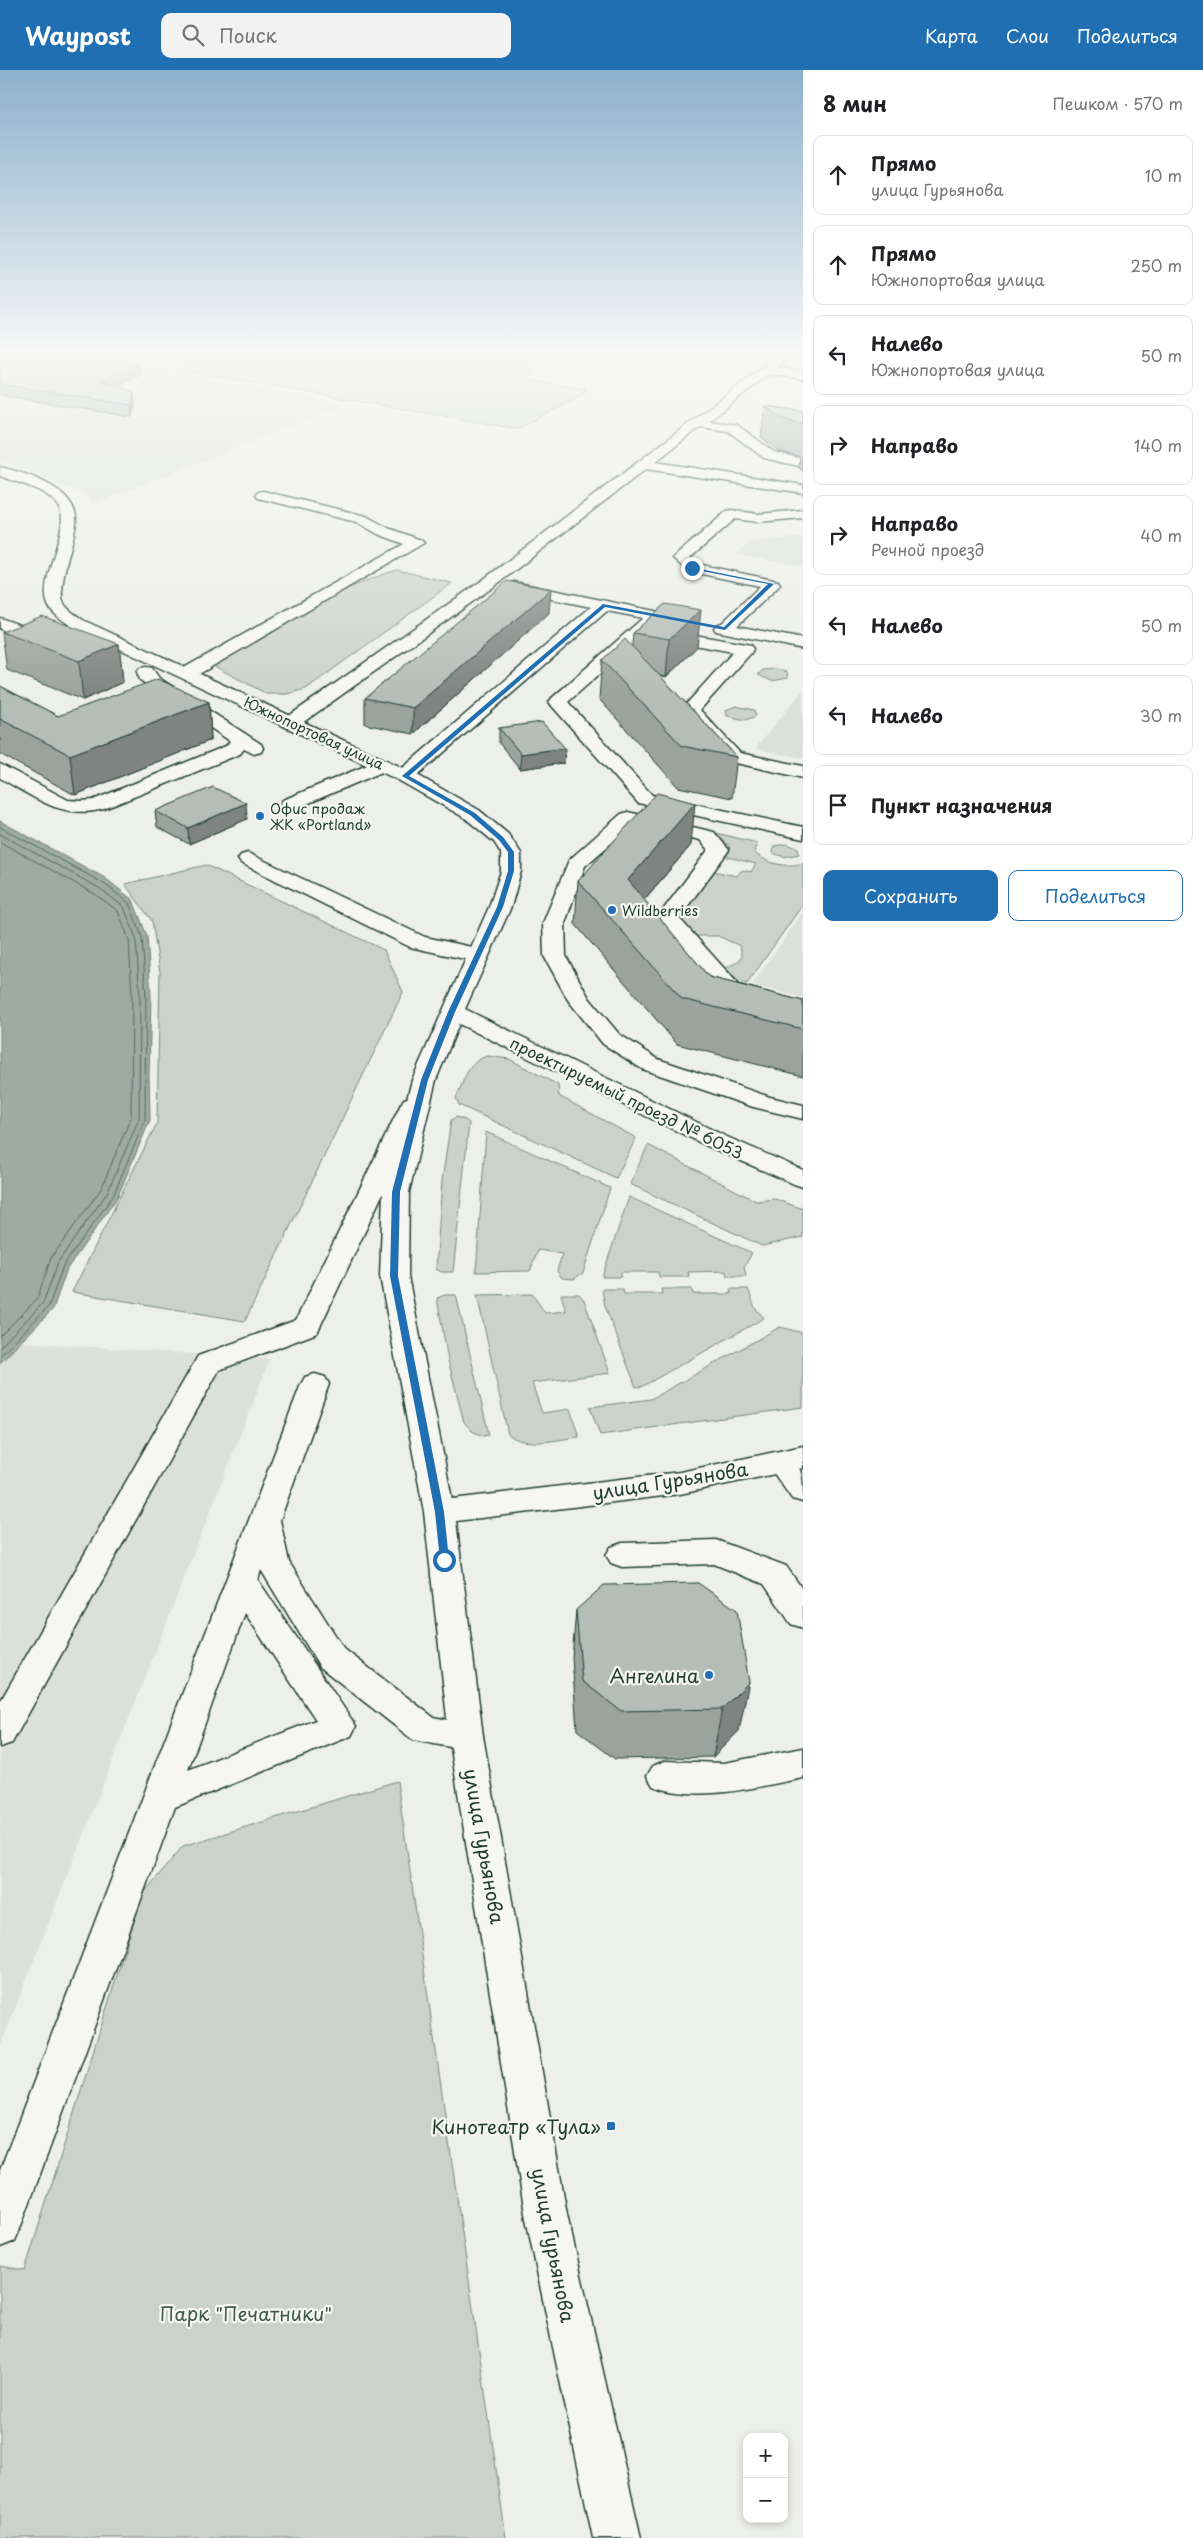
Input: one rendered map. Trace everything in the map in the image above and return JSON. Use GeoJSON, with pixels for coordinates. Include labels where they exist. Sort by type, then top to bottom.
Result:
{"type":"FeatureCollection","features":[{"type":"Feature","properties":{"kind":"main road"},"geometry":{"type":"LineString","coordinates":[[292,722],[490,582],[639,469]]}},
{"type":"Feature","properties":{"kind":"main road"},"geometry":{"type":"LineString","coordinates":[[674,469],[803,488]]}},
{"type":"Feature","properties":{"kind":"main road","name":"Южнопортовая улица"},"geometry":{"type":"LineString","coordinates":[[0,471],[52,494],[64,502],[69,511],[69,523],[53,584],[55,604],[77,623],[188,673],[405,776],[472,814],[501,838],[511,852],[511,871],[500,907],[452,1012],[424,1080],[396,1192],[394,1276],[440,1512]]}},
{"type":"Feature","properties":{"kind":"main road"},"geometry":{"type":"LineString","coordinates":[[188,673],[416,543],[383,532],[361,518],[263,495]]}},
{"type":"Feature","properties":{"kind":"main road"},"geometry":{"type":"LineString","coordinates":[[725,629],[772,584],[692,568],[681,558],[732,514],[758,518],[803,514]]}},
{"type":"Feature","properties":{"kind":"main road"},"geometry":{"type":"LineString","coordinates":[[490,582],[682,620]]}},
{"type":"Feature","properties":{"kind":"main road"},"geometry":{"type":"LineString","coordinates":[[405,776],[604,605]]}},
{"type":"Feature","properties":{"kind":"main road"},"geometry":{"type":"LineString","coordinates":[[656,615],[558,702],[645,799],[803,833]]}},
{"type":"Feature","properties":{"kind":"main road"},"geometry":{"type":"LineString","coordinates":[[0,622],[64,647]]}},
{"type":"Feature","properties":{"kind":"main road"},"geometry":{"type":"LineString","coordinates":[[708,626],[803,644]]}},
{"type":"Feature","properties":{"kind":"main road"},"geometry":{"type":"LineString","coordinates":[[640,630],[745,649],[690,710],[734,757],[803,772]]}},
{"type":"Feature","properties":{"kind":"main road"},"geometry":{"type":"LineString","coordinates":[[161,797],[250,760],[255,752],[254,747],[137,672],[169,665]]}},
{"type":"Feature","properties":{"kind":"main road"},"geometry":{"type":"LineString","coordinates":[[0,770],[63,805],[90,806],[233,750],[240,742],[238,737]]}},
{"type":"Feature","properties":{"kind":"main road"},"geometry":{"type":"LineString","coordinates":[[290,804],[382,765]]}},
{"type":"Feature","properties":{"kind":"main road"},"geometry":{"type":"LineString","coordinates":[[803,1010],[731,990],[668,918],[719,850],[707,836],[628,818],[576,864],[554,923],[555,956],[579,1000],[611,1039],[650,1064],[762,1102],[803,1112]]}},
{"type":"Feature","properties":{"kind":"main road"},"geometry":{"type":"LineString","coordinates":[[248,859],[418,942],[478,955]]}},
{"type":"Feature","properties":{"kind":"main road","name":"проектируемый проезд № 6053"},"geometry":{"type":"LineString","coordinates":[[452,1012],[716,1141],[803,1179]]}},
{"type":"Feature","properties":{"kind":"main road"},"geometry":{"type":"LineString","coordinates":[[0,1733],[208,1364],[307,1326],[424,1080]]}},
{"type":"Feature","properties":{"kind":"main road"},"geometry":{"type":"LineString","coordinates":[[0,2226],[315,1384]]}},
{"type":"Feature","properties":{"kind":"main road"},"geometry":{"type":"LineString","coordinates":[[792,1459],[803,1491]]}},
{"type":"Feature","properties":{"kind":"main road","name":"улица Гурьянова"},"geometry":{"type":"LineString","coordinates":[[617,2538],[546,2214],[466,1736],[440,1512],[680,1482],[792,1459]]}},
{"type":"Feature","properties":{"kind":"main road"},"geometry":{"type":"LineString","coordinates":[[264,1520],[274,1564],[332,1658],[425,1730],[466,1736]]}},
{"type":"Feature","properties":{"kind":"main road"},"geometry":{"type":"LineString","coordinates":[[622,1555],[716,1552],[775,1575],[803,1615]]}},
{"type":"Feature","properties":{"kind":"main road"},"geometry":{"type":"LineString","coordinates":[[160,1797],[339,1726],[241,1581]]}},
{"type":"Feature","properties":{"kind":"main road"},"geometry":{"type":"LineString","coordinates":[[666,1776],[724,1778],[803,1763]]}},
{"type":"Feature","properties":{"kind":"shaded area"},"geometry":{"type":"Polygon","coordinates":[[[21,469],[182,469],[93,504],[84,494],[21,469]]]}},
{"type":"Feature","properties":{"kind":"shaded area"},"geometry":{"type":"Polygon","coordinates":[[[803,537],[803,566],[736,555],[750,542],[803,537]]]}},
{"type":"Feature","properties":{"kind":"shaded area"},"geometry":{"type":"Polygon","coordinates":[[[803,690],[803,758],[755,749],[803,690]]]}},
{"type":"Feature","properties":{"kind":"shaded area"},"geometry":{"type":"Polygon","coordinates":[[[803,912],[803,998],[752,985],[803,912]]]}},
{"type":"Feature","properties":{"kind":"shaded area"},"geometry":{"type":"Polygon","coordinates":[[[20,1342],[270,1359],[0,2047],[0,1363],[20,1342]]]}},
{"type":"Feature","properties":{"kind":"green space"},"geometry":{"type":"Polygon","coordinates":[[[397,570],[452,583],[306,689],[287,694],[267,694],[212,665],[325,600],[373,578],[397,570]]]}},
{"type":"Feature","properties":{"kind":"green space"},"geometry":{"type":"Polygon","coordinates":[[[775,669],[787,672],[788,678],[772,681],[758,675],[763,670],[775,669]]]}},
{"type":"Feature","properties":{"kind":"green space"},"geometry":{"type":"Polygon","coordinates":[[[736,706],[754,710],[756,716],[746,720],[727,716],[726,710],[736,706]]]}},
{"type":"Feature","properties":{"kind":"green space"},"geometry":{"type":"Polygon","coordinates":[[[703,830],[758,843],[754,850],[756,854],[772,863],[790,865],[803,863],[803,904],[747,984],[737,980],[726,968],[739,961],[742,956],[740,946],[718,936],[694,936],[679,918],[713,871],[737,876],[742,870],[751,872],[756,864],[724,856],[730,846],[713,834],[703,830]]]}},
{"type":"Feature","properties":{"kind":"green space"},"geometry":{"type":"Polygon","coordinates":[[[786,844],[798,848],[799,854],[784,857],[773,853],[774,846],[786,844]]]}},
{"type":"Feature","properties":{"kind":"green space"},"geometry":{"type":"Polygon","coordinates":[[[206,865],[384,950],[403,992],[245,1321],[72,1292],[157,1123],[160,972],[152,921],[125,884],[206,865]]]}},
{"type":"Feature","properties":{"kind":"green space"},"geometry":{"type":"Polygon","coordinates":[[[488,1056],[509,1059],[558,1085],[559,1096],[636,1138],[616,1178],[459,1105],[456,1098],[467,1072],[481,1058],[488,1056]]]}},
{"type":"Feature","properties":{"kind":"green space"},"geometry":{"type":"Polygon","coordinates":[[[456,1117],[469,1123],[453,1272],[441,1272],[436,1269],[442,1181],[451,1120],[456,1117]]]}},
{"type":"Feature","properties":{"kind":"green space"},"geometry":{"type":"Polygon","coordinates":[[[486,1132],[610,1188],[583,1273],[574,1279],[562,1278],[557,1271],[562,1254],[538,1250],[530,1271],[476,1272],[486,1132]]]}},
{"type":"Feature","properties":{"kind":"green space"},"geometry":{"type":"Polygon","coordinates":[[[648,1145],[756,1201],[775,1199],[803,1209],[803,1237],[762,1246],[630,1184],[648,1145]]]}},
{"type":"Feature","properties":{"kind":"green space"},"geometry":{"type":"Polygon","coordinates":[[[629,1197],[752,1253],[744,1267],[746,1276],[727,1276],[726,1271],[688,1272],[689,1277],[659,1277],[658,1272],[621,1272],[621,1277],[602,1277],[629,1197]]]}},
{"type":"Feature","properties":{"kind":"green space"},"geometry":{"type":"Polygon","coordinates":[[[602,1289],[623,1289],[624,1294],[662,1294],[661,1289],[692,1289],[693,1294],[731,1294],[730,1289],[748,1289],[755,1308],[764,1318],[643,1386],[636,1387],[605,1306],[602,1289]]]}},
{"type":"Feature","properties":{"kind":"green space"},"geometry":{"type":"Polygon","coordinates":[[[532,1294],[545,1313],[566,1311],[561,1294],[579,1294],[584,1300],[610,1373],[532,1383],[542,1413],[570,1409],[579,1437],[532,1442],[515,1439],[508,1434],[477,1295],[532,1294]]]}},
{"type":"Feature","properties":{"kind":"green space"},"geometry":{"type":"Polygon","coordinates":[[[445,1295],[456,1295],[489,1435],[483,1436],[472,1431],[464,1422],[448,1360],[437,1298],[445,1295]]]}},
{"type":"Feature","properties":{"kind":"green space"},"geometry":{"type":"Polygon","coordinates":[[[780,1327],[803,1333],[803,1407],[600,1435],[590,1407],[651,1399],[780,1327]]]}},
{"type":"Feature","properties":{"kind":"green space","name":"Парк \"Печатники\""},"geometry":{"type":"Polygon","coordinates":[[[397,1781],[506,2538],[0,2538],[0,2266],[25,2270],[142,1895],[183,1846],[397,1781]]]}},
{"type":"Feature","properties":{"kind":"water"},"geometry":{"type":"Polygon","coordinates":[[[0,821],[105,878],[133,900],[147,936],[151,996],[150,1120],[117,1198],[67,1269],[53,1309],[0,1363],[0,821]]]}},
{"type":"Feature","properties":{"kind":"building"},"geometry":{"type":"Polygon","coordinates":[[[507,581],[551,589],[413,708],[365,698],[507,581]]]}},
{"type":"Feature","properties":{"kind":"building"},"geometry":{"type":"Polygon","coordinates":[[[665,604],[701,610],[669,639],[633,633],[665,604]]]}},
{"type":"Feature","properties":{"kind":"building"},"geometry":{"type":"Polygon","coordinates":[[[42,616],[119,644],[79,661],[2,632],[42,616]]]}},
{"type":"Feature","properties":{"kind":"building"},"geometry":{"type":"Polygon","coordinates":[[[625,639],[737,757],[682,746],[602,660],[625,639]]]}},
{"type":"Feature","properties":{"kind":"building"},"geometry":{"type":"Polygon","coordinates":[[[158,679],[209,702],[70,755],[0,719],[0,686],[58,716],[158,679]]]}},
{"type":"Feature","properties":{"kind":"building"},"geometry":{"type":"Polygon","coordinates":[[[542,722],[565,748],[521,754],[499,728],[542,722]]]}},
{"type":"Feature","properties":{"kind":"building"},"geometry":{"type":"Polygon","coordinates":[[[213,787],[246,803],[188,828],[155,811],[213,787]]]}},
{"type":"Feature","properties":{"kind":"building"},"geometry":{"type":"Polygon","coordinates":[[[657,793],[695,803],[628,880],[709,977],[803,1001],[803,1029],[682,999],[578,881],[657,793]]]}},
{"type":"Feature","properties":{"kind":"building"},"geometry":{"type":"Polygon","coordinates":[[[698,1583],[737,1610],[749,1682],[722,1709],[621,1711],[582,1681],[576,1610],[604,1585],[698,1583]]]}},
{"type":"Feature","properties":{"kind":"place","name":"Офис продаж ЖК «Portland»"},"geometry":{"type":"Point","coordinates":[260,816]}},
{"type":"Feature","properties":{"kind":"place","name":"Wildberries"},"geometry":{"type":"Point","coordinates":[612,910]}},
{"type":"Feature","properties":{"kind":"place","name":"Ангелина"},"geometry":{"type":"Point","coordinates":[709,1675]}},
{"type":"Feature","properties":{"kind":"place","name":"Кинотеатр «Тула»"},"geometry":{"type":"Point","coordinates":[611,2126]}},
{"type":"Feature","properties":{"kind":"route"},"geometry":{"type":"LineString","coordinates":[[444,1560],[440,1512],[394,1276],[396,1192],[424,1080],[452,1012],[500,907],[511,871],[511,852],[501,838],[472,814],[405,776],[604,605],[725,629],[772,584],[692,568]]}}]}
